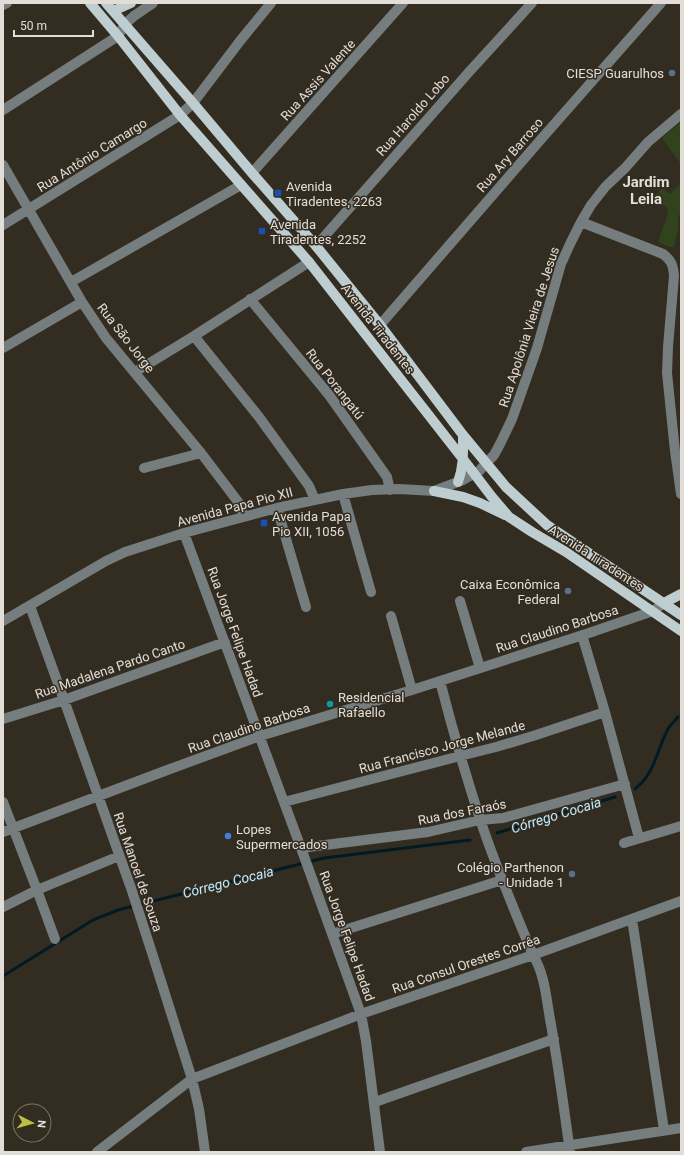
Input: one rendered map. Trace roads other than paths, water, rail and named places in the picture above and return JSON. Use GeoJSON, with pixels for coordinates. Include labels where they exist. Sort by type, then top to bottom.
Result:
{"type":"FeatureCollection","features":[{"type":"Feature","properties":{"kind":"main road","name":"Avenida Tiradentes"},"geometry":{"type":"LineString","coordinates":[[90,3],[180,115],[309,262],[492,497],[509,516],[532,532],[566,552],[681,631]]}},
{"type":"Feature","properties":{"kind":"main road","name":"Avenida Tiradentes"},"geometry":{"type":"LineString","coordinates":[[106,3],[316,246],[380,325],[463,435],[506,487],[547,525],[681,615]]}},
{"type":"Feature","properties":{"kind":"main road"},"geometry":{"type":"LineString","coordinates":[[113,11],[131,3]]}},
{"type":"Feature","properties":{"kind":"main road"},"geometry":{"type":"LineString","coordinates":[[458,482],[462,472],[463,435]]}},
{"type":"Feature","properties":{"kind":"main road"},"geometry":{"type":"LineString","coordinates":[[434,491],[463,497],[509,516]]}},
{"type":"Feature","properties":{"kind":"main road"},"geometry":{"type":"LineString","coordinates":[[664,603],[681,594]]}},
{"type":"Feature","properties":{"kind":"street"},"geometry":{"type":"LineString","coordinates":[[3,5],[7,3]]}},
{"type":"Feature","properties":{"kind":"street"},"geometry":{"type":"LineString","coordinates":[[3,110],[118,36],[125,24],[153,3]]}},
{"type":"Feature","properties":{"kind":"street","name":"Rua Antônio Camargo"},"geometry":{"type":"LineString","coordinates":[[3,225],[180,115],[193,103],[271,3]]}},
{"type":"Feature","properties":{"kind":"street","name":"Rua Assis Valente"},"geometry":{"type":"LineString","coordinates":[[252,173],[403,3]]}},
{"type":"Feature","properties":{"kind":"street","name":"Rua Haroldo Lobo"},"geometry":{"type":"LineString","coordinates":[[316,246],[468,72],[532,3]]}},
{"type":"Feature","properties":{"kind":"street","name":"Rua Ary Barroso"},"geometry":{"type":"LineString","coordinates":[[380,325],[661,3]]}},
{"type":"Feature","properties":{"kind":"street","name":"Rua Apolônia Vieira de Jesus"},"geometry":{"type":"LineString","coordinates":[[487,463],[494,455],[512,419],[537,348],[561,264],[581,222],[606,186],[626,167],[648,142],[681,114]]}},
{"type":"Feature","properties":{"kind":"street","name":"Rua São Jorge"},"geometry":{"type":"LineString","coordinates":[[3,165],[82,302],[106,338],[201,453],[239,502],[244,516]]}},
{"type":"Feature","properties":{"kind":"street"},"geometry":{"type":"LineString","coordinates":[[71,282],[241,185]]}},
{"type":"Feature","properties":{"kind":"street"},"geometry":{"type":"LineString","coordinates":[[581,222],[663,254],[669,259],[673,266],[674,276],[667,373],[681,494]]}},
{"type":"Feature","properties":{"kind":"street"},"geometry":{"type":"LineString","coordinates":[[135,372],[309,262]]}},
{"type":"Feature","properties":{"kind":"street","name":"Rua Porangatú"},"geometry":{"type":"LineString","coordinates":[[250,299],[328,395],[387,477],[390,490]]}},
{"type":"Feature","properties":{"kind":"street"},"geometry":{"type":"LineString","coordinates":[[3,348],[82,302]]}},
{"type":"Feature","properties":{"kind":"street"},"geometry":{"type":"LineString","coordinates":[[194,336],[259,416],[309,486],[315,500]]}},
{"type":"Feature","properties":{"kind":"street"},"geometry":{"type":"LineString","coordinates":[[144,468],[201,453]]}},
{"type":"Feature","properties":{"kind":"street","name":"Avenida Papa Pio XII"},"geometry":{"type":"LineString","coordinates":[[3,621],[106,561],[125,552],[244,516],[343,494],[372,490],[434,491],[475,474],[487,463]]}},
{"type":"Feature","properties":{"kind":"street"},"geometry":{"type":"LineString","coordinates":[[343,494],[371,592]]}},
{"type":"Feature","properties":{"kind":"street"},"geometry":{"type":"LineString","coordinates":[[277,508],[306,607]]}},
{"type":"Feature","properties":{"kind":"street","name":"Rua Jorge Felipe Hadad"},"geometry":{"type":"LineString","coordinates":[[184,533],[302,850],[361,1014],[375,1102],[380,1152]]}},
{"type":"Feature","properties":{"kind":"street"},"geometry":{"type":"LineString","coordinates":[[460,601],[480,668]]}},
{"type":"Feature","properties":{"kind":"street","name":"Rua Claudino Barbosa"},"geometry":{"type":"LineString","coordinates":[[8,830],[260,736],[440,682],[653,611],[664,603]]}},
{"type":"Feature","properties":{"kind":"street","name":"Rua Manoel de Souza"},"geometry":{"type":"LineString","coordinates":[[30,606],[134,897],[192,1079],[199,1109],[205,1152]]}},
{"type":"Feature","properties":{"kind":"street"},"geometry":{"type":"LineString","coordinates":[[391,616],[412,690]]}},
{"type":"Feature","properties":{"kind":"street"},"geometry":{"type":"LineString","coordinates":[[582,635],[605,712],[639,838]]}},
{"type":"Feature","properties":{"kind":"street","name":"Rua Madalena Pardo Canto"},"geometry":{"type":"LineString","coordinates":[[3,719],[64,700],[225,642]]}},
{"type":"Feature","properties":{"kind":"street"},"geometry":{"type":"LineString","coordinates":[[440,682],[460,756],[480,820],[502,880],[543,977],[570,1149]]}},
{"type":"Feature","properties":{"kind":"street","name":"Rua Francisco Jorge Melande"},"geometry":{"type":"LineString","coordinates":[[284,802],[510,743],[605,712]]}},
{"type":"Feature","properties":{"kind":"street","name":"Rua dos Faraós"},"geometry":{"type":"LineString","coordinates":[[302,850],[428,832],[480,820],[503,818],[625,784]]}},
{"type":"Feature","properties":{"kind":"street"},"geometry":{"type":"LineString","coordinates":[[3,802],[8,830],[37,890],[55,939]]}},
{"type":"Feature","properties":{"kind":"street"},"geometry":{"type":"LineString","coordinates":[[624,843],[681,826]]}},
{"type":"Feature","properties":{"kind":"street"},"geometry":{"type":"LineString","coordinates":[[3,907],[37,890],[119,856]]}},
{"type":"Feature","properties":{"kind":"street"},"geometry":{"type":"LineString","coordinates":[[332,934],[502,880]]}},
{"type":"Feature","properties":{"kind":"street","name":"Rua Consul Orestes Corrêa"},"geometry":{"type":"LineString","coordinates":[[97,1152],[192,1079],[361,1014],[533,955],[681,901]]}},
{"type":"Feature","properties":{"kind":"street"},"geometry":{"type":"LineString","coordinates":[[632,919],[664,1130]]}},
{"type":"Feature","properties":{"kind":"street"},"geometry":{"type":"LineString","coordinates":[[375,1102],[554,1040]]}},
{"type":"Feature","properties":{"kind":"street"},"geometry":{"type":"LineString","coordinates":[[526,1152],[570,1149],[681,1128]]}},
{"type":"Feature","properties":{"kind":"waterway","name":"Córrego Cocaia"},"geometry":{"type":"LineString","coordinates":[[635,789],[652,768],[668,729],[678,717]]}},
{"type":"Feature","properties":{"kind":"waterway","name":"Córrego Cocaia"},"geometry":{"type":"LineString","coordinates":[[497,833],[615,797]]}},
{"type":"Feature","properties":{"kind":"waterway","name":"Córrego Cocaia"},"geometry":{"type":"LineString","coordinates":[[3,976],[93,920],[118,910],[324,858],[470,840]]}},
{"type":"Feature","properties":{"kind":"place","name":"CIESP Guarulhos"},"geometry":{"type":"Point","coordinates":[672,73]}},
{"type":"Feature","properties":{"kind":"place","name":"Avenida Tiradentes, 2263"},"geometry":{"type":"Point","coordinates":[278,193]}},
{"type":"Feature","properties":{"kind":"place","name":"Avenida Tiradentes, 2252"},"geometry":{"type":"Point","coordinates":[262,231]}},
{"type":"Feature","properties":{"kind":"place","name":"Avenida Papa Pio XII, 1056"},"geometry":{"type":"Point","coordinates":[264,523]}},
{"type":"Feature","properties":{"kind":"place","name":"Caixa Econômica Federal"},"geometry":{"type":"Point","coordinates":[568,591]}},
{"type":"Feature","properties":{"kind":"place","name":"Residencial Rafaello"},"geometry":{"type":"Point","coordinates":[330,704]}},
{"type":"Feature","properties":{"kind":"place","name":"Lopes Supermercados"},"geometry":{"type":"Point","coordinates":[228,836]}},
{"type":"Feature","properties":{"kind":"place","name":"Colégio Parthenon - Unidade 1"},"geometry":{"type":"Point","coordinates":[572,874]}},
{"type":"Feature","properties":{"kind":"district","name":"Jardim Leila"},"geometry":{"type":"Point","coordinates":[646,190]}}]}
